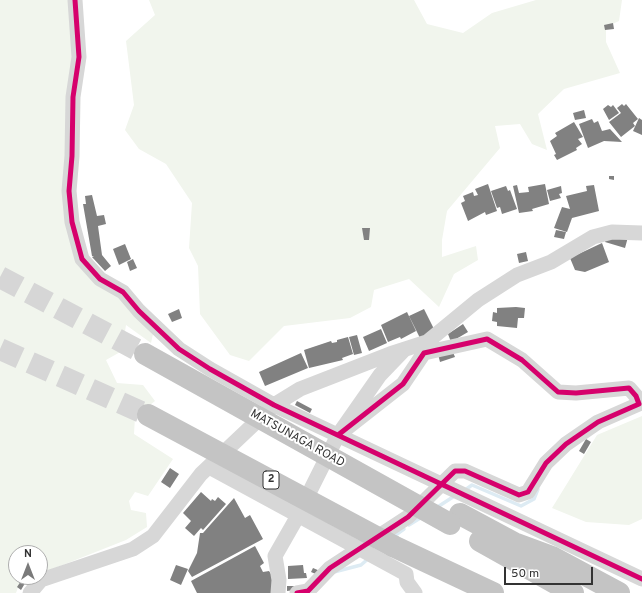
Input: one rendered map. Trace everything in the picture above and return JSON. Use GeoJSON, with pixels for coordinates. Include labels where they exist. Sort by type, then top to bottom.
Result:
{"type":"FeatureCollection","features":[{"type":"Feature","properties":{"kind":"highway","name":"MATSUNAGA ROAD"},"geometry":{"type":"LineString","coordinates":[[145,354],[283,431],[455,519]]}},
{"type":"Feature","properties":{"kind":"highway","name":"2"},"geometry":{"type":"LineString","coordinates":[[148,415],[373,552],[419,562],[493,593]]}},
{"type":"Feature","properties":{"kind":"highway"},"geometry":{"type":"LineString","coordinates":[[455,519],[573,593]]}},
{"type":"Feature","properties":{"kind":"highway"},"geometry":{"type":"LineString","coordinates":[[455,519],[552,557],[619,593]]}},
{"type":"Feature","properties":{"kind":"highway","name":"2"},"geometry":{"type":"LineString","coordinates":[[419,562],[463,593]]}},
{"type":"Feature","properties":{"kind":"street"},"geometry":{"type":"LineString","coordinates":[[76,0],[79,57],[73,97],[72,156],[69,191],[72,222],[82,259],[100,279],[122,292],[139,311],[179,349],[210,369],[274,405],[642,579]]}},
{"type":"Feature","properties":{"kind":"street"},"geometry":{"type":"LineString","coordinates":[[30,593],[41,580],[133,549],[153,536],[201,474],[274,405],[300,389],[390,354],[403,351],[426,342],[478,300],[517,275],[551,262],[593,237],[612,232],[642,233]]}},
{"type":"Feature","properties":{"kind":"street"},"geometry":{"type":"LineString","coordinates":[[297,593],[308,591],[330,568],[373,552],[434,493],[440,484],[455,471],[465,471],[519,495],[528,492],[546,463],[566,444],[598,422],[639,404],[636,396],[629,388],[576,393],[558,392],[522,360],[487,338],[424,353],[403,384],[338,435]]}},
{"type":"Feature","properties":{"kind":"street"},"geometry":{"type":"LineString","coordinates":[[278,593],[279,580],[275,556],[338,435],[380,375],[403,351]]}},
{"type":"Feature","properties":{"kind":"street"},"geometry":{"type":"LineString","coordinates":[[209,467],[297,516],[373,552],[406,574],[407,582],[415,593]]}},
{"type":"Feature","properties":{"kind":"shaded area"},"geometry":{"type":"Polygon","coordinates":[[[0,0],[72,0],[76,253],[153,334],[151,343],[126,325],[122,351],[106,360],[117,383],[143,385],[155,401],[135,417],[134,434],[173,459],[148,496],[135,492],[129,501],[131,510],[146,513],[147,527],[126,540],[48,571],[48,545],[8,545],[8,585],[19,585],[16,593],[0,593],[0,0]]]}},
{"type":"Feature","properties":{"kind":"shaded area"},"geometry":{"type":"Polygon","coordinates":[[[149,0],[414,0],[427,24],[463,33],[492,13],[536,0],[622,0],[619,21],[606,27],[606,42],[620,73],[564,89],[538,114],[547,150],[532,144],[520,124],[495,126],[500,148],[447,211],[442,240],[442,257],[476,246],[478,260],[454,274],[439,307],[409,279],[374,290],[371,307],[350,318],[284,326],[249,361],[230,355],[200,314],[198,266],[189,248],[192,203],[166,164],[139,149],[125,130],[134,105],[126,41],[155,15],[149,0]]]}},
{"type":"Feature","properties":{"kind":"shaded area"},"geometry":{"type":"Polygon","coordinates":[[[642,416],[642,519],[629,525],[586,522],[552,508],[597,435],[642,416]]]}},
{"type":"Feature","properties":{"kind":"building"},"geometry":{"type":"Polygon","coordinates":[[[613,23],[614,29],[605,30],[604,25],[613,23]]]}},
{"type":"Feature","properties":{"kind":"building"},"geometry":{"type":"Polygon","coordinates":[[[622,104],[624,106],[626,104],[638,119],[633,123],[635,126],[621,137],[609,122],[621,113],[617,108],[622,104]]]}},
{"type":"Feature","properties":{"kind":"building"},"geometry":{"type":"Polygon","coordinates":[[[608,105],[611,107],[613,105],[619,113],[609,120],[603,109],[608,105]]]}},
{"type":"Feature","properties":{"kind":"building"},"geometry":{"type":"Polygon","coordinates":[[[584,110],[586,118],[575,120],[573,113],[584,110]]]}},
{"type":"Feature","properties":{"kind":"building"},"geometry":{"type":"Polygon","coordinates":[[[639,118],[642,120],[642,135],[633,131],[639,118]]]}},
{"type":"Feature","properties":{"kind":"building"},"geometry":{"type":"Polygon","coordinates":[[[592,119],[594,123],[598,121],[602,131],[610,129],[622,142],[604,141],[588,148],[579,124],[592,119]]]}},
{"type":"Feature","properties":{"kind":"building"},"geometry":{"type":"Polygon","coordinates":[[[574,122],[583,137],[578,139],[582,144],[576,148],[577,150],[557,160],[550,141],[557,136],[555,133],[574,122]]]}},
{"type":"Feature","properties":{"kind":"building"},"geometry":{"type":"Polygon","coordinates":[[[609,176],[614,176],[614,180],[609,179],[609,176]]]}},
{"type":"Feature","properties":{"kind":"building"},"geometry":{"type":"Polygon","coordinates":[[[488,184],[497,211],[486,215],[485,212],[468,221],[461,203],[465,201],[463,196],[473,192],[474,196],[478,195],[475,189],[488,184]]]}},
{"type":"Feature","properties":{"kind":"building"},"geometry":{"type":"Polygon","coordinates":[[[545,184],[549,204],[532,209],[533,211],[519,213],[513,186],[517,185],[519,193],[529,192],[528,187],[545,184]]]}},
{"type":"Feature","properties":{"kind":"building"},"geometry":{"type":"Polygon","coordinates":[[[594,185],[599,211],[572,218],[567,232],[554,228],[562,207],[570,209],[566,196],[587,191],[586,186],[594,185]]]}},
{"type":"Feature","properties":{"kind":"building"},"geometry":{"type":"Polygon","coordinates":[[[506,186],[508,191],[510,190],[517,209],[502,214],[500,207],[497,208],[491,191],[506,186]]]}},
{"type":"Feature","properties":{"kind":"building"},"geometry":{"type":"Polygon","coordinates":[[[561,186],[562,193],[559,194],[561,198],[550,201],[547,190],[561,186]]]}},
{"type":"Feature","properties":{"kind":"building"},"geometry":{"type":"Polygon","coordinates":[[[92,195],[97,216],[104,215],[106,224],[98,226],[102,255],[111,266],[105,271],[92,257],[94,256],[92,256],[83,204],[86,204],[85,196],[92,195]]]}},
{"type":"Feature","properties":{"kind":"building"},"geometry":{"type":"Polygon","coordinates":[[[362,228],[370,228],[369,240],[364,240],[362,228]]]}},
{"type":"Feature","properties":{"kind":"building"},"geometry":{"type":"Polygon","coordinates":[[[556,230],[566,232],[564,239],[554,237],[556,230]]]}},
{"type":"Feature","properties":{"kind":"building"},"geometry":{"type":"Polygon","coordinates":[[[628,237],[625,248],[605,242],[606,238],[628,237]]]}},
{"type":"Feature","properties":{"kind":"building"},"geometry":{"type":"Polygon","coordinates":[[[602,243],[609,262],[585,272],[575,270],[570,258],[602,243]]]}},
{"type":"Feature","properties":{"kind":"building"},"geometry":{"type":"Polygon","coordinates":[[[125,244],[131,259],[119,265],[113,249],[125,244]]]}},
{"type":"Feature","properties":{"kind":"building"},"geometry":{"type":"Polygon","coordinates":[[[526,252],[528,261],[519,263],[517,254],[526,252]]]}},
{"type":"Feature","properties":{"kind":"building"},"geometry":{"type":"Polygon","coordinates":[[[133,259],[137,268],[130,271],[127,262],[133,259]]]}},
{"type":"Feature","properties":{"kind":"building"},"geometry":{"type":"Polygon","coordinates":[[[497,308],[525,308],[524,318],[518,318],[517,328],[497,326],[497,322],[492,321],[493,312],[497,313],[497,308]]]}},
{"type":"Feature","properties":{"kind":"building"},"geometry":{"type":"Polygon","coordinates":[[[179,309],[182,318],[172,322],[168,314],[179,309]]]}},
{"type":"Feature","properties":{"kind":"building"},"geometry":{"type":"Polygon","coordinates":[[[424,309],[435,331],[420,338],[409,316],[424,309]]]}},
{"type":"Feature","properties":{"kind":"building"},"geometry":{"type":"Polygon","coordinates":[[[407,312],[416,331],[401,339],[400,337],[388,342],[381,325],[407,312]]]}},
{"type":"Feature","properties":{"kind":"building"},"geometry":{"type":"Polygon","coordinates":[[[463,324],[468,332],[451,342],[448,334],[463,324]]]}},
{"type":"Feature","properties":{"kind":"building"},"geometry":{"type":"Polygon","coordinates":[[[381,329],[387,343],[369,351],[363,337],[381,329]]]}},
{"type":"Feature","properties":{"kind":"building"},"geometry":{"type":"Polygon","coordinates":[[[357,335],[362,353],[354,355],[349,337],[357,335]]]}},
{"type":"Feature","properties":{"kind":"building"},"geometry":{"type":"Polygon","coordinates":[[[348,337],[353,354],[342,358],[343,360],[309,368],[304,350],[331,341],[332,343],[337,342],[337,340],[348,337]]]}},
{"type":"Feature","properties":{"kind":"building"},"geometry":{"type":"Polygon","coordinates":[[[452,350],[455,357],[440,362],[438,354],[452,350]]]}},
{"type":"Feature","properties":{"kind":"building"},"geometry":{"type":"Polygon","coordinates":[[[301,353],[308,368],[265,386],[259,372],[301,353]]]}},
{"type":"Feature","properties":{"kind":"building"},"geometry":{"type":"Polygon","coordinates":[[[297,401],[312,409],[310,413],[295,405],[297,401]]]}},
{"type":"Feature","properties":{"kind":"building"},"geometry":{"type":"Polygon","coordinates":[[[586,439],[591,442],[584,454],[579,451],[586,439]]]}},
{"type":"Feature","properties":{"kind":"building"},"geometry":{"type":"Polygon","coordinates":[[[170,468],[179,474],[170,488],[161,482],[170,468]]]}},
{"type":"Feature","properties":{"kind":"building"},"geometry":{"type":"Polygon","coordinates":[[[201,492],[211,501],[212,499],[215,501],[218,497],[226,504],[203,530],[201,528],[194,536],[185,528],[191,521],[183,513],[201,492]]]}},
{"type":"Feature","properties":{"kind":"building"},"geometry":{"type":"Polygon","coordinates":[[[234,498],[245,518],[250,515],[263,539],[192,577],[188,571],[197,553],[200,533],[203,533],[234,498]]]}},
{"type":"Feature","properties":{"kind":"building"},"geometry":{"type":"Polygon","coordinates":[[[255,546],[264,563],[260,566],[263,572],[269,571],[273,577],[271,593],[197,593],[191,581],[255,546]]]}},
{"type":"Feature","properties":{"kind":"building"},"geometry":{"type":"Polygon","coordinates":[[[176,565],[188,569],[181,585],[170,580],[176,565]]]}},
{"type":"Feature","properties":{"kind":"building"},"geometry":{"type":"Polygon","coordinates":[[[303,565],[304,573],[306,573],[307,578],[288,579],[288,566],[303,565]]]}},
{"type":"Feature","properties":{"kind":"building"},"geometry":{"type":"Polygon","coordinates":[[[313,568],[320,571],[318,575],[311,572],[313,568]]]}},
{"type":"Feature","properties":{"kind":"building"},"geometry":{"type":"Polygon","coordinates":[[[18,585],[24,585],[21,590],[17,587],[18,585]]]}},
{"type":"Feature","properties":{"kind":"building"},"geometry":{"type":"Polygon","coordinates":[[[287,586],[295,586],[295,590],[287,591],[287,586]]]}},
{"type":"Feature","properties":{"kind":"waterway"},"geometry":{"type":"LineString","coordinates":[[465,490],[472,485],[521,506],[534,499],[538,489]]}},
{"type":"Feature","properties":{"kind":"waterway"},"geometry":{"type":"LineString","coordinates":[[436,508],[456,495]]}},
{"type":"Feature","properties":{"kind":"waterway"},"geometry":{"type":"LineString","coordinates":[[409,525],[422,517]]}},
{"type":"Feature","properties":{"kind":"waterway"},"geometry":{"type":"LineString","coordinates":[[393,537],[404,529]]}},
{"type":"Feature","properties":{"kind":"waterway"},"geometry":{"type":"LineString","coordinates":[[334,572],[361,565],[369,558]]}},
{"type":"Feature","properties":{"kind":"tunnel"},"geometry":{"type":"LineString","coordinates":[[0,277],[145,354]]}},
{"type":"Feature","properties":{"kind":"tunnel"},"geometry":{"type":"LineString","coordinates":[[0,349],[148,415]]}},
{"type":"Feature","properties":{"kind":"cycle path"},"geometry":{"type":"LineString","coordinates":[[75,0],[79,57],[73,97],[72,156],[69,191],[72,222],[82,259],[100,279],[123,292],[139,311],[179,349],[210,369],[274,405],[642,579]]}},
{"type":"Feature","properties":{"kind":"cycle path"},"geometry":{"type":"LineString","coordinates":[[297,593],[308,591],[330,568],[408,517],[455,471],[465,471],[519,495],[528,492],[546,463],[566,444],[598,422],[639,404],[636,396],[629,388],[576,393],[558,392],[522,360],[487,339],[424,353],[403,384],[338,435]]}}]}
